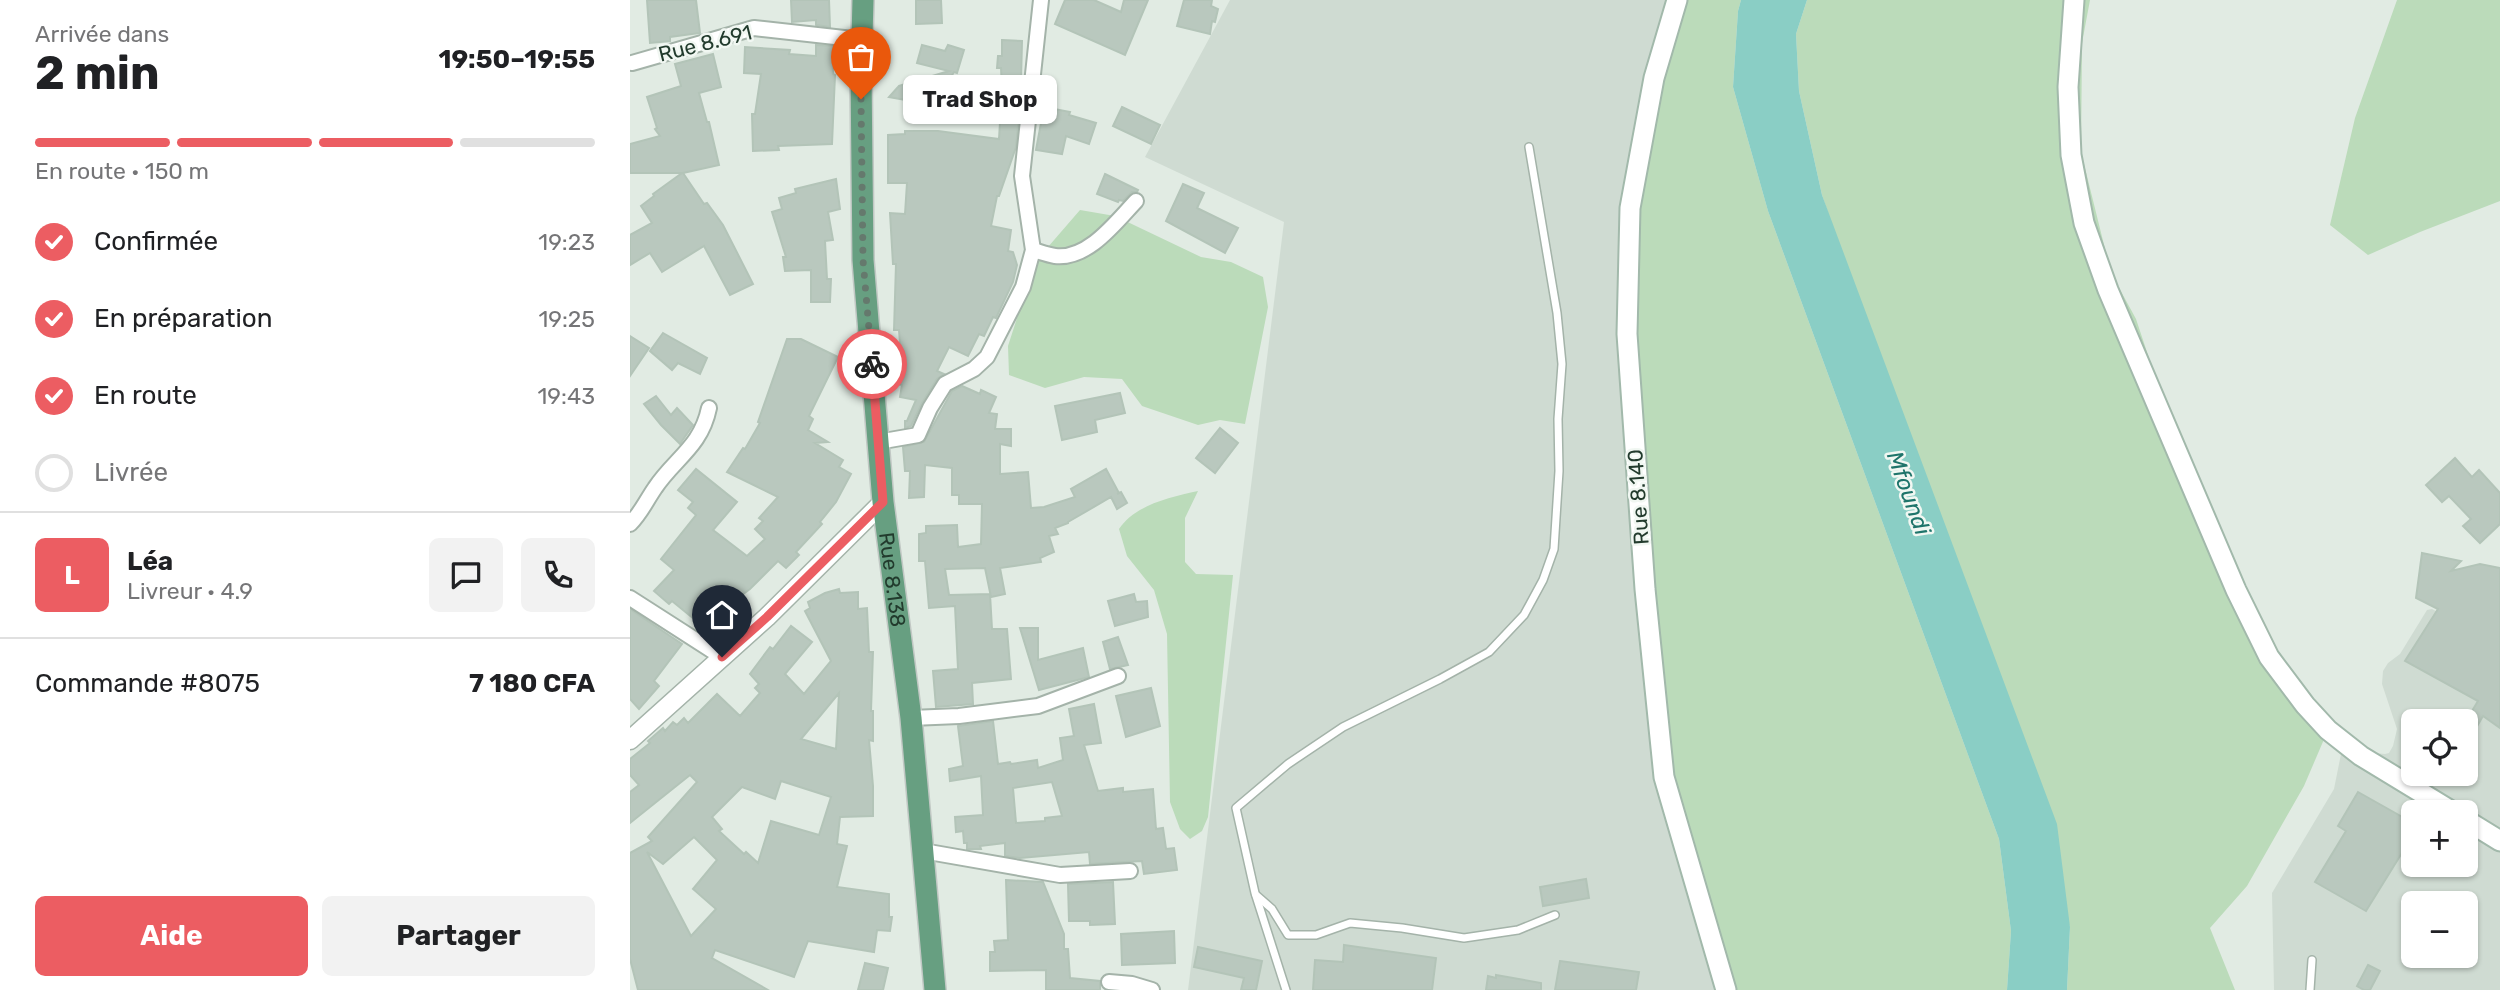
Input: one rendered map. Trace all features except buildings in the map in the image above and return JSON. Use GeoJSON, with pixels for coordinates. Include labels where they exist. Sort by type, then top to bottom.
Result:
{"type":"FeatureCollection","features":[{"type":"Feature","properties":{"kind":"main road","name":"Rue 8.138"},"geometry":{"type":"LineString","coordinates":[[863,0],[863,260],[883,502],[911,718],[935,990]]}},
{"type":"Feature","properties":{"kind":"main road","name":"Rue 8.140"},"geometry":{"type":"LineString","coordinates":[[1677,0],[1654,78],[1630,208],[1627,334],[1645,589],[1664,777],[1726,990]]}},
{"type":"Feature","properties":{"kind":"main road"},"geometry":{"type":"LineString","coordinates":[[2074,0],[2067,87],[2071,155],[2084,223],[2108,290],[2236,590],[2269,657],[2305,705],[2328,730],[2361,756],[2433,800]]}},
{"type":"Feature","properties":{"kind":"main road"},"geometry":{"type":"LineString","coordinates":[[2478,827],[2500,841]]}},
{"type":"Feature","properties":{"kind":"street"},"geometry":{"type":"LineString","coordinates":[[878,442],[918,435],[944,384],[974,369],[987,357],[1023,287],[1033,250],[1022,176],[1041,0]]}},
{"type":"Feature","properties":{"kind":"street","name":"Rue 8.691"},"geometry":{"type":"LineString","coordinates":[[632,63],[754,28],[862,40]]}},
{"type":"Feature","properties":{"kind":"street"},"geometry":{"type":"LineString","coordinates":[[1033,250],[1057,256],[1079,252],[1107,233],[1136,201]]}},
{"type":"Feature","properties":{"kind":"street"},"geometry":{"type":"LineString","coordinates":[[630,524],[640,515],[656,487],[688,452],[706,421],[709,408]]}},
{"type":"Feature","properties":{"kind":"street"},"geometry":{"type":"LineString","coordinates":[[630,740],[767,617],[883,502]]}},
{"type":"Feature","properties":{"kind":"street"},"geometry":{"type":"LineString","coordinates":[[630,598],[722,657]]}},
{"type":"Feature","properties":{"kind":"street"},"geometry":{"type":"LineString","coordinates":[[911,718],[959,716],[1038,706],[1118,676]]}},
{"type":"Feature","properties":{"kind":"street"},"geometry":{"type":"LineString","coordinates":[[923,851],[1060,875],[1130,871]]}},
{"type":"Feature","properties":{"kind":"street"},"geometry":{"type":"LineString","coordinates":[[1109,982],[1132,984],[1152,990]]}},
{"type":"Feature","properties":{"kind":"lane"},"geometry":{"type":"LineString","coordinates":[[1286,990],[1255,893],[1236,808],[1288,764],[1343,727],[1440,680],[1489,652],[1524,615],[1543,580],[1554,549],[1562,364],[1557,313],[1529,146]]}},
{"type":"Feature","properties":{"kind":"lane"},"geometry":{"type":"LineString","coordinates":[[1255,893],[1272,909],[1288,935],[1316,934],[1350,923],[1464,938],[1518,930],[1555,915]]}},
{"type":"Feature","properties":{"kind":"lane"},"geometry":{"type":"LineString","coordinates":[[2310,990],[2312,960]]}},
{"type":"Feature","properties":{"kind":"shaded area"},"geometry":{"type":"Polygon","coordinates":[[[1230,0],[1677,0],[1726,990],[1188,990],[1284,222],[1145,157],[1230,0]]]}},
{"type":"Feature","properties":{"kind":"shaded area"},"geometry":{"type":"Polygon","coordinates":[[[2432,609],[2500,646],[2500,990],[2274,990],[2272,893],[2334,789],[2341,754],[2385,754],[2389,753],[2393,746],[2397,729],[2382,684],[2383,671],[2388,663],[2400,654],[2427,610],[2432,609]]]}},
{"type":"Feature","properties":{"kind":"green space"},"geometry":{"type":"Polygon","coordinates":[[[1677,0],[1741,0],[1733,87],[1768,211],[1999,839],[2011,931],[2007,990],[1726,990],[1664,777],[1645,589],[1630,208],[1677,0]]]}},
{"type":"Feature","properties":{"kind":"green space"},"geometry":{"type":"Polygon","coordinates":[[[1807,0],[2090,0],[2082,43],[2081,152],[2111,273],[2136,319],[2186,469],[2236,590],[2328,730],[2304,786],[2247,886],[2210,928],[2235,990],[2067,990],[2070,927],[1822,195],[1799,91],[1796,34],[1807,0]]]}},
{"type":"Feature","properties":{"kind":"green space"},"geometry":{"type":"Polygon","coordinates":[[[2397,0],[2500,0],[2500,201],[2368,255],[2330,225],[2355,118],[2397,0]]]}},
{"type":"Feature","properties":{"kind":"green space"},"geometry":{"type":"Polygon","coordinates":[[[1080,210],[1115,216],[1201,257],[1231,262],[1263,277],[1268,307],[1245,424],[1220,420],[1198,425],[1142,406],[1122,379],[1084,377],[1045,388],[1009,375],[1008,346],[1035,262],[1080,210]]]}},
{"type":"Feature","properties":{"kind":"green space"},"geometry":{"type":"Polygon","coordinates":[[[1198,491],[1185,518],[1185,562],[1196,574],[1233,575],[1208,817],[1202,831],[1190,839],[1180,829],[1170,802],[1167,634],[1154,590],[1127,556],[1119,529],[1144,508],[1165,499],[1198,491]]]}},
{"type":"Feature","properties":{"kind":"water","name":"Mfoundi"},"geometry":{"type":"Polygon","coordinates":[[[1741,0],[1807,0],[1796,34],[1799,91],[1822,195],[2057,824],[2070,927],[2067,990],[2007,990],[2011,931],[1999,839],[1768,211],[1733,87],[1741,0]]]}},
{"type":"Feature","properties":{"kind":"way so far"},"geometry":{"type":"LineString","coordinates":[[861,99],[863,260],[872,364]]}},
{"type":"Feature","properties":{"kind":"place","name":"Trad Shop"},"geometry":{"type":"Point","coordinates":[861,99]}},
{"type":"Feature","properties":{"kind":"route"},"geometry":{"type":"LineString","coordinates":[[722,657],[767,617],[883,502],[872,364]]}}]}
